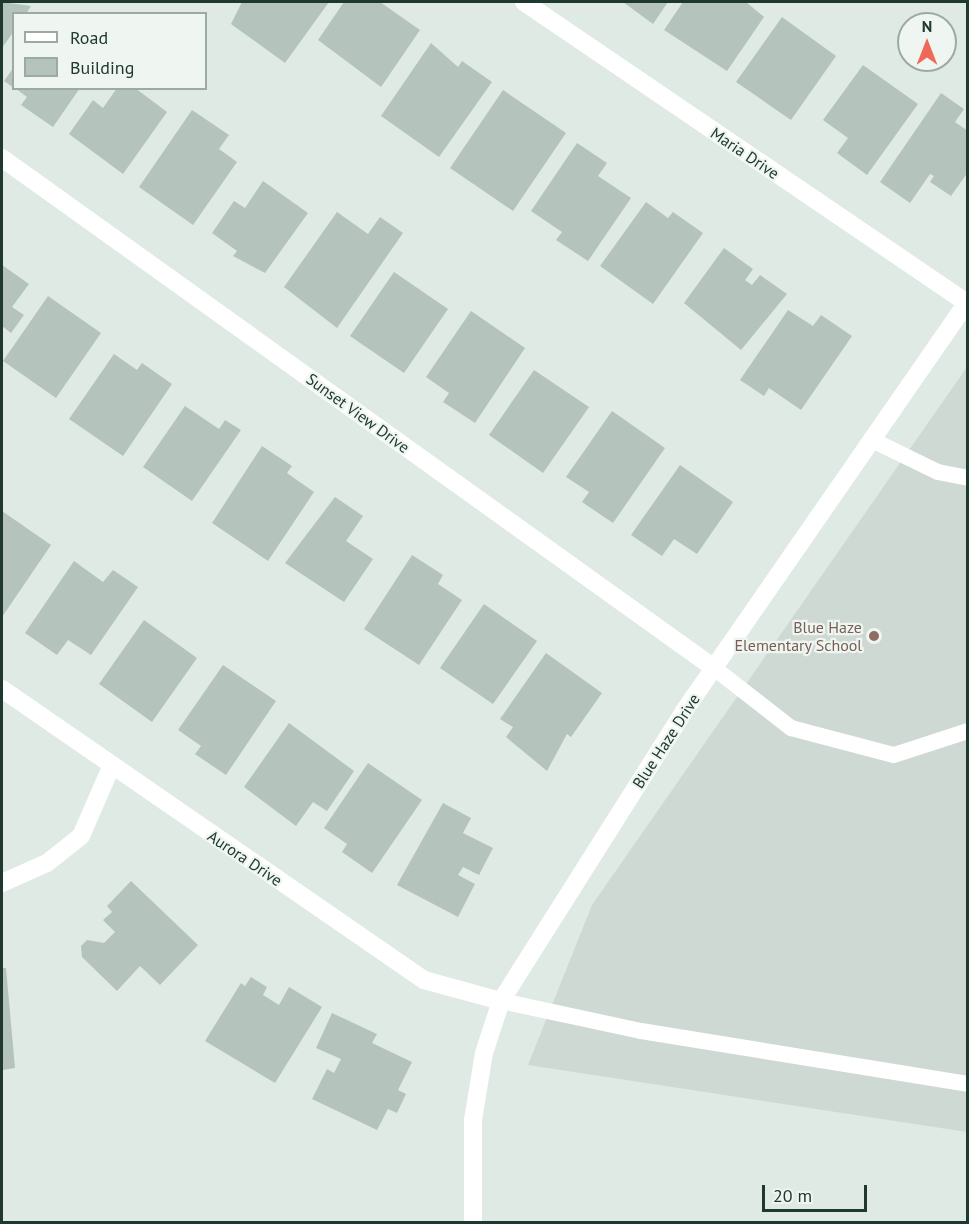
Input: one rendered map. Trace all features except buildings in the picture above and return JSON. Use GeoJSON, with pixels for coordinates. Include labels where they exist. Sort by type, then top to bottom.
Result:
{"type":"FeatureCollection","features":[{"type":"Feature","properties":{"kind":"street","name":"Maria Drive"},"geometry":{"type":"LineString","coordinates":[[524,2],[967,302]]}},
{"type":"Feature","properties":{"kind":"street","name":"Sunset View Drive"},"geometry":{"type":"LineString","coordinates":[[2,158],[714,668]]}},
{"type":"Feature","properties":{"kind":"street","name":"Blue Haze Drive"},"geometry":{"type":"LineString","coordinates":[[473,1222],[473,1120],[484,1053],[501,1001],[714,668],[967,302]]}},
{"type":"Feature","properties":{"kind":"street","name":"Aurora Drive"},"geometry":{"type":"LineString","coordinates":[[2,689],[111,767],[424,980],[501,1001]]}},
{"type":"Feature","properties":{"kind":"street"},"geometry":{"type":"LineString","coordinates":[[2,883],[47,864],[81,836],[111,767]]}},
{"type":"Feature","properties":{"kind":"lane"},"geometry":{"type":"LineString","coordinates":[[872,440],[938,472],[968,478]]}},
{"type":"Feature","properties":{"kind":"lane"},"geometry":{"type":"LineString","coordinates":[[714,668],[790,728],[894,755],[968,731]]}},
{"type":"Feature","properties":{"kind":"lane"},"geometry":{"type":"LineString","coordinates":[[501,1001],[641,1031],[968,1084]]}},
{"type":"Feature","properties":{"kind":"shaded area","name":"Blue Haze Elementary School"},"geometry":{"type":"Polygon","coordinates":[[[967,367],[967,1132],[528,1065],[592,905],[967,367]]]}},
{"type":"Feature","properties":{"kind":"place","name":"Blue Haze Elementary School"},"geometry":{"type":"Point","coordinates":[874,636]}}]}
